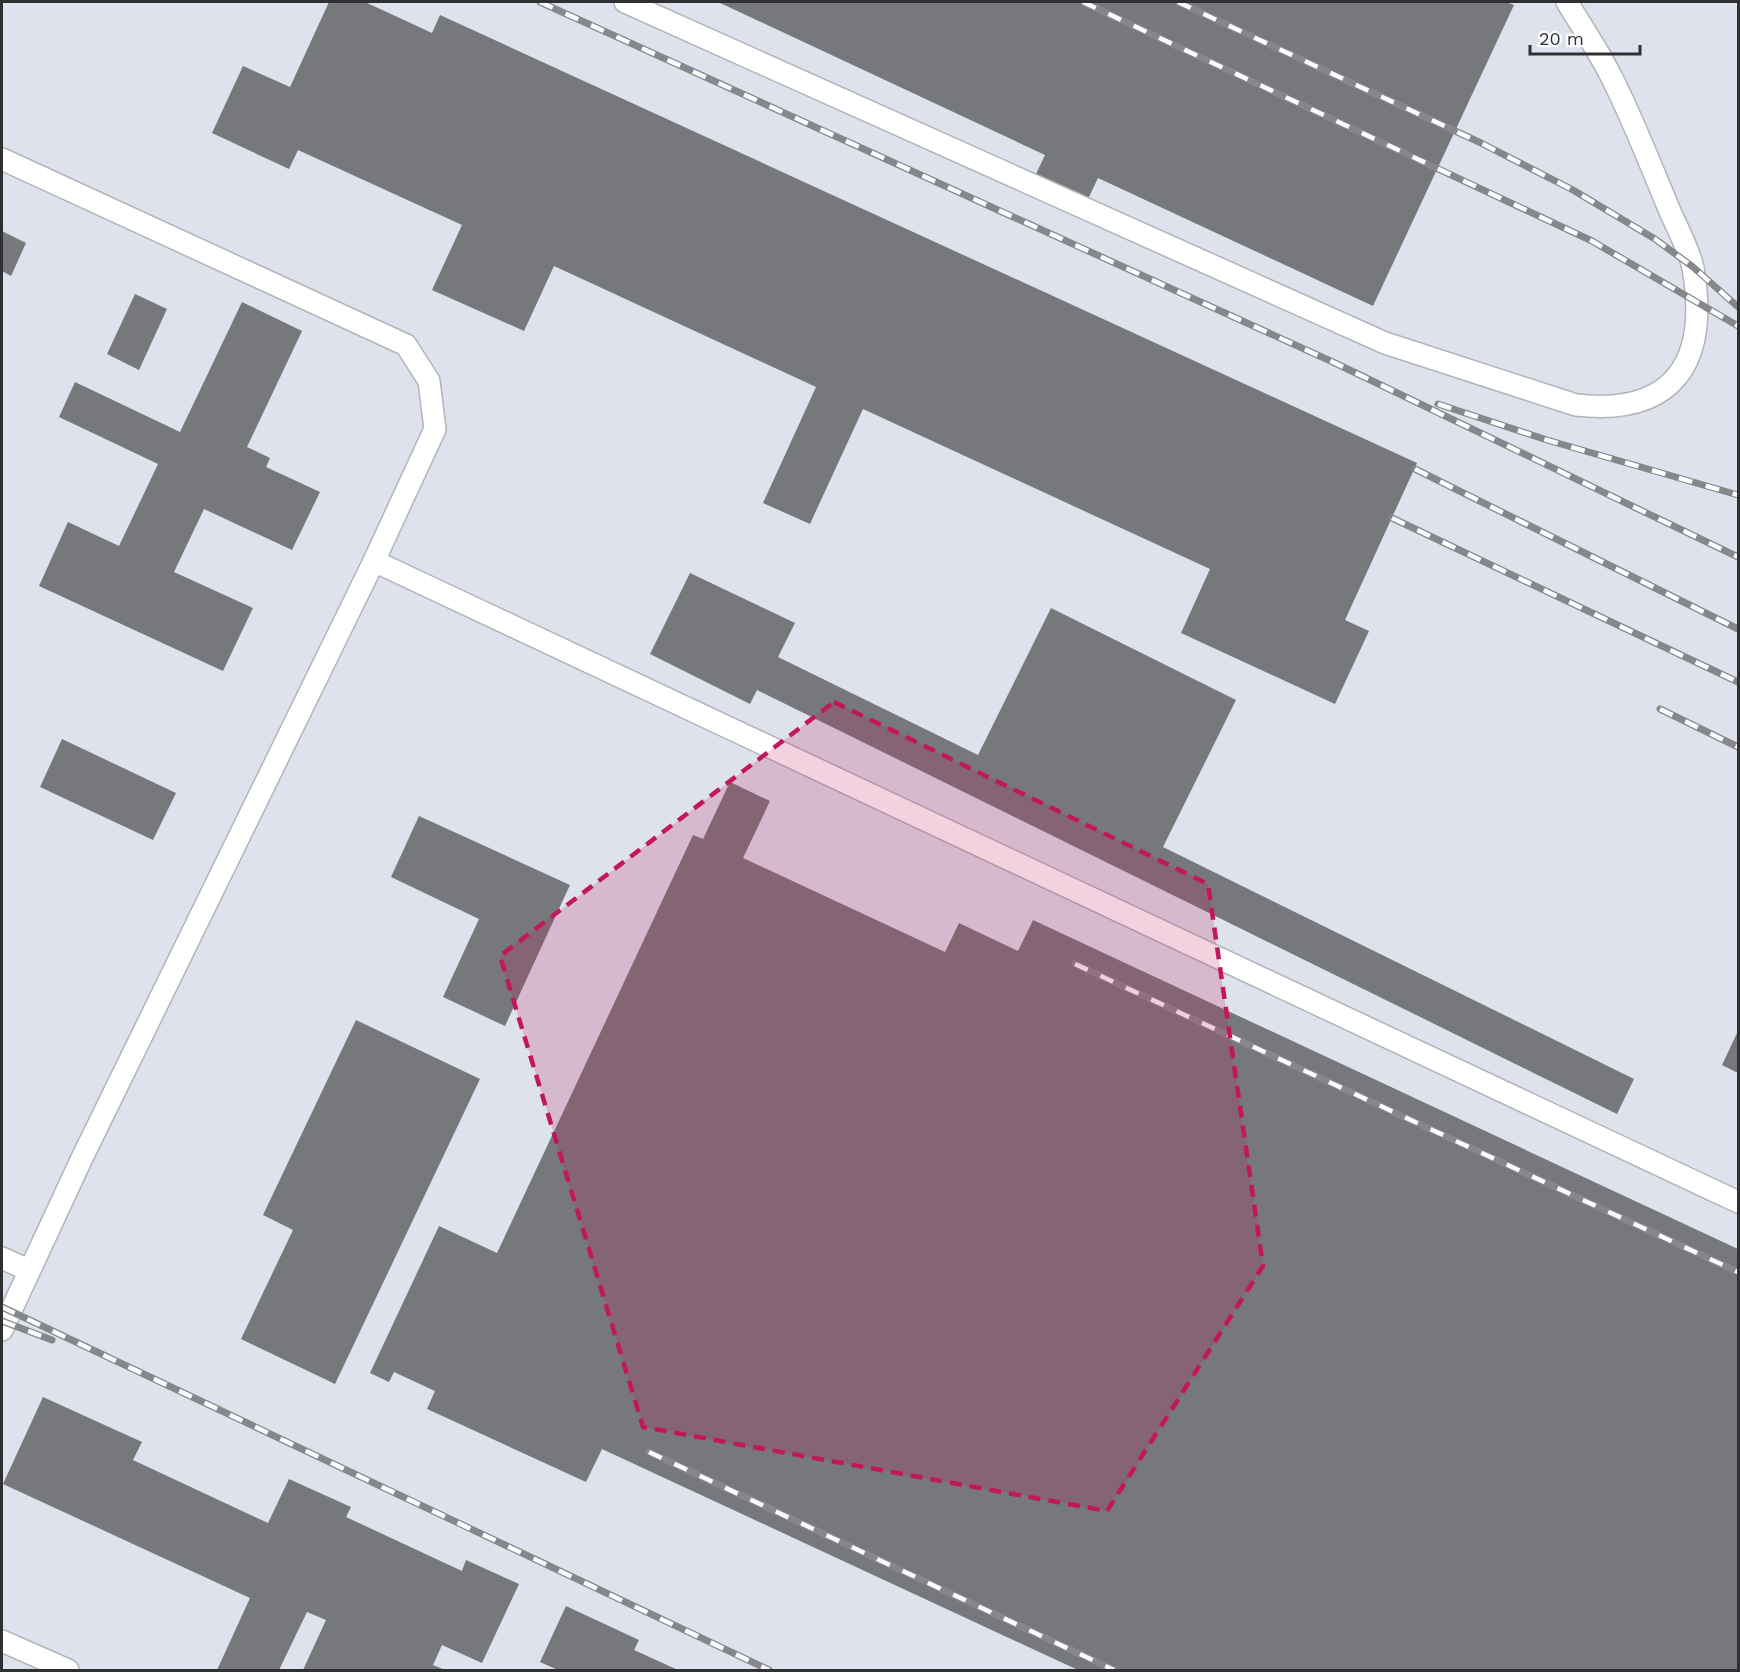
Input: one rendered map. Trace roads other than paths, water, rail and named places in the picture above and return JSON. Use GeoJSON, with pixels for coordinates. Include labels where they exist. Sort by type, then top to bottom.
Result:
{"type":"FeatureCollection","features":[{"type":"Feature","properties":{"kind":"lane"},"geometry":{"type":"LineString","coordinates":[[624,2],[1384,342],[1576,405],[1605,408],[1634,403],[1654,395],[1671,384],[1684,369],[1696,329],[1693,267],[1612,79],[1567,2]]}},
{"type":"Feature","properties":{"kind":"lane"},"geometry":{"type":"LineString","coordinates":[[2,159],[406,345],[429,381],[435,429],[374,561],[28,1270],[2,1330]]}},
{"type":"Feature","properties":{"kind":"lane"},"geometry":{"type":"LineString","coordinates":[[374,561],[1738,1202]]}},
{"type":"Feature","properties":{"kind":"lane"},"geometry":{"type":"LineString","coordinates":[[2,1258],[28,1270]]}},
{"type":"Feature","properties":{"kind":"lane"},"geometry":{"type":"LineString","coordinates":[[2,1641],[68,1671]]}},
{"type":"Feature","properties":{"kind":"railway"},"geometry":{"type":"LineString","coordinates":[[540,2],[1335,363],[1738,557]]}},
{"type":"Feature","properties":{"kind":"railway"},"geometry":{"type":"LineString","coordinates":[[1083,2],[1592,241],[1738,326]]}},
{"type":"Feature","properties":{"kind":"railway"},"geometry":{"type":"LineString","coordinates":[[1178,2],[1481,143],[1573,190],[1655,239],[1693,267],[1738,307]]}},
{"type":"Feature","properties":{"kind":"railway"},"geometry":{"type":"LineString","coordinates":[[1438,404],[1547,440],[1738,495]]}},
{"type":"Feature","properties":{"kind":"railway"},"geometry":{"type":"LineString","coordinates":[[1415,469],[1738,629]]}},
{"type":"Feature","properties":{"kind":"railway"},"geometry":{"type":"LineString","coordinates":[[1392,518],[1738,682]]}},
{"type":"Feature","properties":{"kind":"railway"},"geometry":{"type":"LineString","coordinates":[[1660,709],[1738,747]]}},
{"type":"Feature","properties":{"kind":"railway"},"geometry":{"type":"LineString","coordinates":[[1075,964],[1738,1272]]}},
{"type":"Feature","properties":{"kind":"railway"},"geometry":{"type":"LineString","coordinates":[[2,1307],[769,1670]]}},
{"type":"Feature","properties":{"kind":"railway"},"geometry":{"type":"LineString","coordinates":[[2,1321],[52,1340]]}},
{"type":"Feature","properties":{"kind":"railway"},"geometry":{"type":"LineString","coordinates":[[649,1452],[1114,1670]]}}]}
